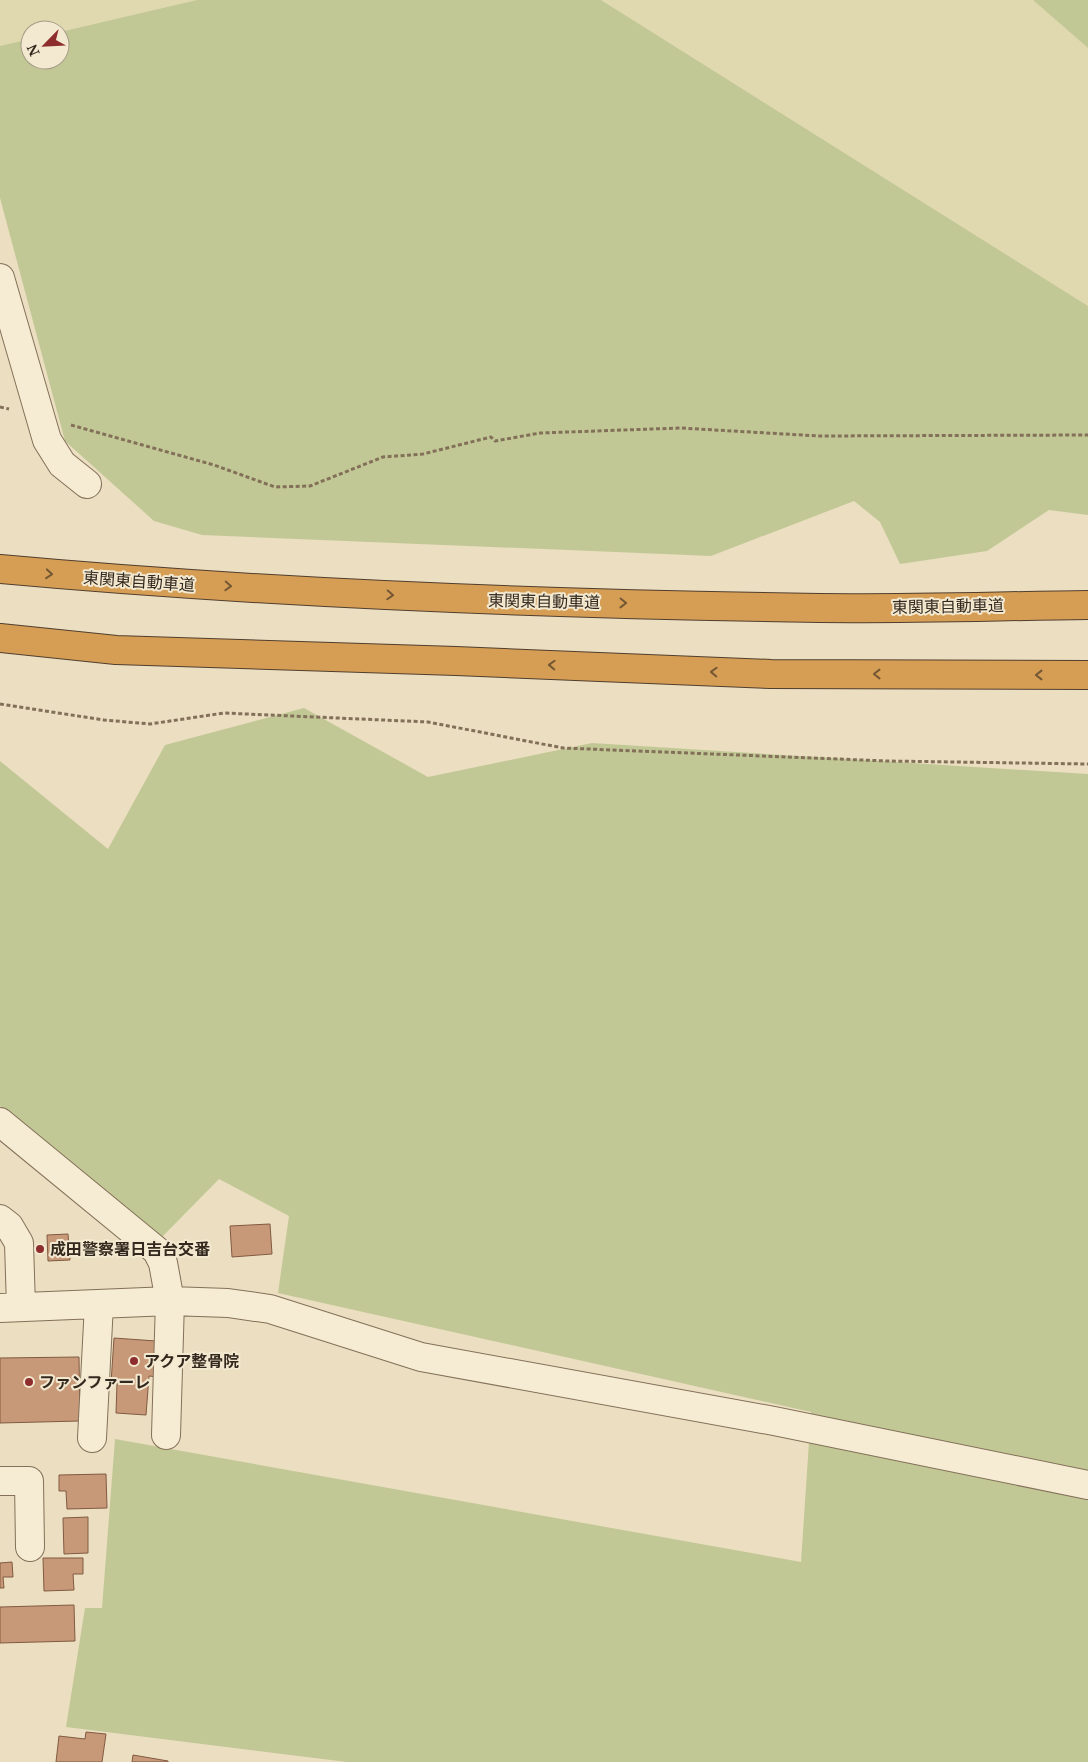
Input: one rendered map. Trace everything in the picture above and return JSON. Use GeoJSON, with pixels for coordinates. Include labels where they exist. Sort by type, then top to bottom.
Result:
{"type":"FeatureCollection","features":[{"type":"Feature","properties":{"kind":"highway","name":"東関東自動車道"},"geometry":{"type":"LineString","coordinates":[[0,569],[129,581],[462,599],[822,608],[1088,605]]}},
{"type":"Feature","properties":{"kind":"highway"},"geometry":{"type":"LineString","coordinates":[[0,638],[116,650],[771,674],[1088,675]]}},
{"type":"Feature","properties":{"kind":"street"},"geometry":{"type":"LineString","coordinates":[[0,278],[47,440],[62,464],[87,484]]}},
{"type":"Feature","properties":{"kind":"street"},"geometry":{"type":"LineString","coordinates":[[0,1122],[157,1251],[163,1263],[170,1301],[166,1435]]}},
{"type":"Feature","properties":{"kind":"street"},"geometry":{"type":"LineString","coordinates":[[3,1224],[19,1243],[11,1308],[170,1301],[228,1303],[270,1309],[421,1357],[774,1421],[1088,1485]]}},
{"type":"Feature","properties":{"kind":"street"},"geometry":{"type":"LineString","coordinates":[[92,1438],[99,1304]]}},
{"type":"Feature","properties":{"kind":"street"},"geometry":{"type":"LineString","coordinates":[[0,1481],[29,1481],[30,1547]]}},
{"type":"Feature","properties":{"kind":"path"},"geometry":{"type":"LineString","coordinates":[[0,407],[16,410]]}},
{"type":"Feature","properties":{"kind":"path"},"geometry":{"type":"LineString","coordinates":[[70,424],[214,466],[275,487],[310,486],[383,456],[423,454],[491,437],[495,441],[540,433],[680,428],[820,436],[1088,435]]}},
{"type":"Feature","properties":{"kind":"path"},"geometry":{"type":"LineString","coordinates":[[0,704],[104,720],[150,724],[224,713],[428,722],[563,748],[887,762],[1088,764]]}},
{"type":"Feature","properties":{"kind":"shaded area"},"geometry":{"type":"Polygon","coordinates":[[[0,0],[197,0],[70,30],[70,20],[20,20],[20,41],[0,46],[0,0]]]}},
{"type":"Feature","properties":{"kind":"shaded area"},"geometry":{"type":"Polygon","coordinates":[[[601,0],[1033,0],[1088,48],[1088,306],[601,0]]]}},
{"type":"Feature","properties":{"kind":"green space"},"geometry":{"type":"Polygon","coordinates":[[[197,0],[601,0],[1088,306],[1088,515],[1049,510],[987,551],[900,564],[880,522],[854,501],[711,556],[202,535],[154,521],[65,441],[0,198],[0,46],[20,41],[20,70],[70,70],[70,30],[197,0]]]}},
{"type":"Feature","properties":{"kind":"green space"},"geometry":{"type":"Polygon","coordinates":[[[1033,0],[1088,0],[1088,48],[1033,0]]]}},
{"type":"Feature","properties":{"kind":"green space"},"geometry":{"type":"Polygon","coordinates":[[[304,708],[428,777],[592,743],[1088,774],[1088,1762],[347,1762],[66,1727],[85,1608],[102,1608],[115,1439],[801,1562],[811,1412],[278,1293],[289,1216],[219,1179],[161,1238],[0,1106],[0,761],[108,849],[165,745],[304,708]]]}},
{"type":"Feature","properties":{"kind":"building"},"geometry":{"type":"Polygon","coordinates":[[[270,1224],[272,1254],[232,1257],[230,1226],[270,1224]]]}},
{"type":"Feature","properties":{"kind":"building"},"geometry":{"type":"Polygon","coordinates":[[[68,1234],[70,1260],[48,1261],[47,1235],[68,1234]]]}},
{"type":"Feature","properties":{"kind":"building"},"geometry":{"type":"Polygon","coordinates":[[[114,1338],[156,1341],[159,1377],[149,1376],[146,1415],[116,1413],[117,1383],[111,1383],[114,1338]]]}},
{"type":"Feature","properties":{"kind":"building"},"geometry":{"type":"Polygon","coordinates":[[[79,1357],[80,1421],[0,1423],[0,1358],[79,1357]]]}},
{"type":"Feature","properties":{"kind":"building"},"geometry":{"type":"Polygon","coordinates":[[[106,1474],[107,1508],[67,1509],[66,1491],[59,1491],[59,1475],[106,1474]]]}},
{"type":"Feature","properties":{"kind":"building"},"geometry":{"type":"Polygon","coordinates":[[[88,1517],[88,1553],[64,1554],[63,1518],[88,1517]]]}},
{"type":"Feature","properties":{"kind":"building"},"geometry":{"type":"Polygon","coordinates":[[[43,1558],[83,1558],[83,1574],[73,1574],[74,1590],[44,1591],[43,1558]]]}},
{"type":"Feature","properties":{"kind":"building"},"geometry":{"type":"Polygon","coordinates":[[[12,1562],[13,1577],[3,1577],[4,1588],[0,1588],[0,1563],[12,1562]]]}},
{"type":"Feature","properties":{"kind":"building"},"geometry":{"type":"Polygon","coordinates":[[[74,1605],[75,1641],[0,1643],[0,1607],[74,1605]]]}},
{"type":"Feature","properties":{"kind":"building"},"geometry":{"type":"Polygon","coordinates":[[[86,1732],[106,1734],[102,1762],[56,1762],[59,1736],[85,1739],[86,1732]]]}},
{"type":"Feature","properties":{"kind":"building"},"geometry":{"type":"Polygon","coordinates":[[[133,1755],[168,1761],[168,1762],[132,1762],[133,1755]]]}},
{"type":"Feature","properties":{"kind":"place","name":"成田警察署日吉台交番"},"geometry":{"type":"Point","coordinates":[40,1249]}},
{"type":"Feature","properties":{"kind":"place","name":"アクア整骨院"},"geometry":{"type":"Point","coordinates":[134,1361]}},
{"type":"Feature","properties":{"kind":"place","name":"ファンファーレ"},"geometry":{"type":"Point","coordinates":[29,1382]}}]}
